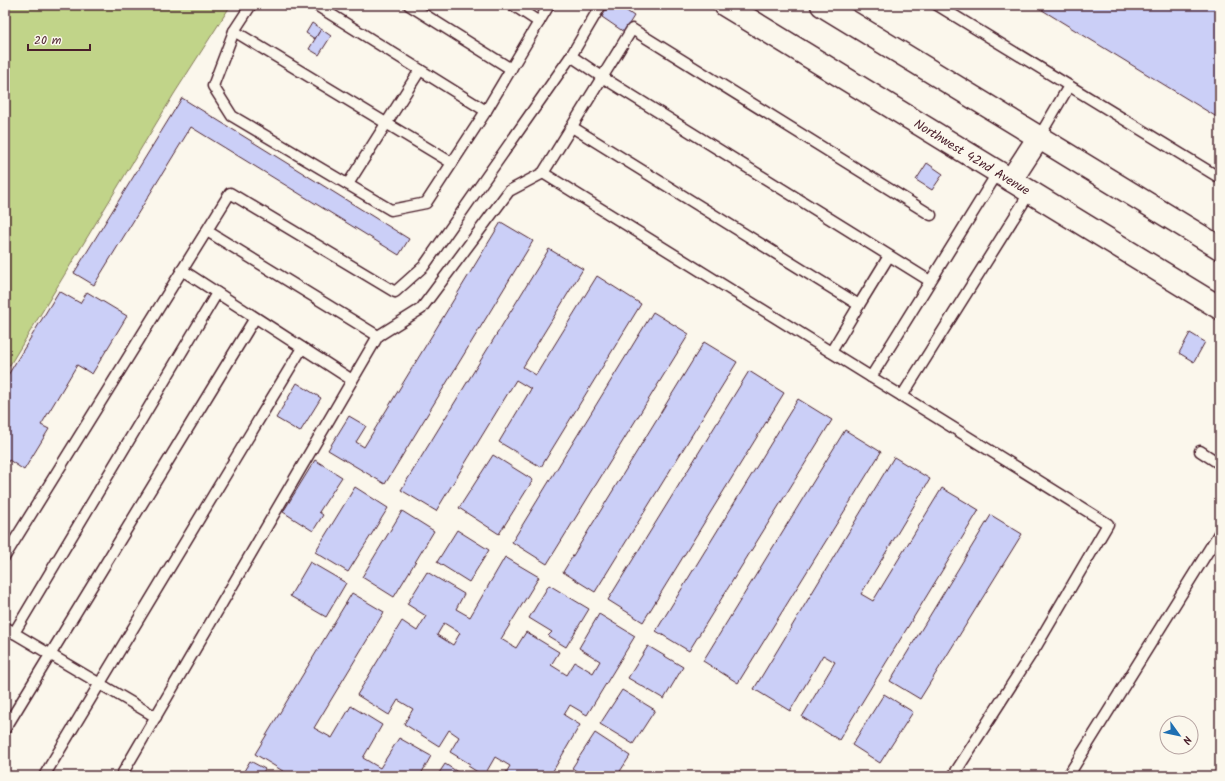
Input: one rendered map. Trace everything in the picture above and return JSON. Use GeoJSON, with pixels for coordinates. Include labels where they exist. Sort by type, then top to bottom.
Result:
{"type":"FeatureCollection","features":[{"type":"Feature","properties":{"kind":"main road","name":"Northwest 42nd Avenue"},"geometry":{"type":"LineString","coordinates":[[725,5],[1220,308]]}},
{"type":"Feature","properties":{"kind":"main road"},"geometry":{"type":"LineString","coordinates":[[822,5],[1220,248]]}},
{"type":"Feature","properties":{"kind":"main road"},"geometry":{"type":"LineString","coordinates":[[1005,176],[1039,137]]}},
{"type":"Feature","properties":{"kind":"lane"},"geometry":{"type":"LineString","coordinates":[[251,5],[234,31],[213,86],[232,116],[392,210],[426,203],[486,111],[549,5]]}},
{"type":"Feature","properties":{"kind":"lane"},"geometry":{"type":"LineString","coordinates":[[316,5],[486,111]]}},
{"type":"Feature","properties":{"kind":"lane"},"geometry":{"type":"LineString","coordinates":[[409,5],[511,69]]}},
{"type":"Feature","properties":{"kind":"lane"},"geometry":{"type":"LineString","coordinates":[[513,5],[539,22]]}},
{"type":"Feature","properties":{"kind":"lane"},"geometry":{"type":"LineString","coordinates":[[5,556],[230,193],[395,292],[424,266],[571,56],[601,5]]}},
{"type":"Feature","properties":{"kind":"lane"},"geometry":{"type":"LineString","coordinates":[[937,5],[1220,178]]}},
{"type":"Feature","properties":{"kind":"lane"},"geometry":{"type":"LineString","coordinates":[[121,776],[378,336],[421,309],[509,191],[543,173],[632,29],[931,215]]}},
{"type":"Feature","properties":{"kind":"lane"},"geometry":{"type":"LineString","coordinates":[[234,31],[452,163]]}},
{"type":"Feature","properties":{"kind":"lane"},"geometry":{"type":"LineString","coordinates":[[571,56],[602,77],[930,281]]}},
{"type":"Feature","properties":{"kind":"lane"},"geometry":{"type":"LineString","coordinates":[[348,184],[420,70]]}},
{"type":"Feature","properties":{"kind":"lane"},"geometry":{"type":"LineString","coordinates":[[1039,137],[1069,86]]}},
{"type":"Feature","properties":{"kind":"lane"},"geometry":{"type":"LineString","coordinates":[[572,126],[858,305]]}},
{"type":"Feature","properties":{"kind":"lane"},"geometry":{"type":"LineString","coordinates":[[543,173],[1108,524],[1037,645],[953,776]]}},
{"type":"Feature","properties":{"kind":"lane"},"geometry":{"type":"LineString","coordinates":[[871,377],[930,281],[1005,176]]}},
{"type":"Feature","properties":{"kind":"lane"},"geometry":{"type":"LineString","coordinates":[[902,396],[1030,192]]}},
{"type":"Feature","properties":{"kind":"lane"},"geometry":{"type":"LineString","coordinates":[[207,230],[378,336]]}},
{"type":"Feature","properties":{"kind":"lane"},"geometry":{"type":"LineString","coordinates":[[831,352],[889,256]]}},
{"type":"Feature","properties":{"kind":"lane"},"geometry":{"type":"LineString","coordinates":[[182,270],[352,380]]}},
{"type":"Feature","properties":{"kind":"lane"},"geometry":{"type":"LineString","coordinates":[[156,717],[10,630],[217,293]]}},
{"type":"Feature","properties":{"kind":"lane"},"geometry":{"type":"LineString","coordinates":[[5,729],[255,318]]}},
{"type":"Feature","properties":{"kind":"lane"},"geometry":{"type":"LineString","coordinates":[[44,776],[302,348]]}},
{"type":"Feature","properties":{"kind":"lane"},"geometry":{"type":"LineString","coordinates":[[1200,451],[1220,464]]}},
{"type":"Feature","properties":{"kind":"lane"},"geometry":{"type":"LineString","coordinates":[[1068,776],[1220,532]]}},
{"type":"Feature","properties":{"kind":"green space"},"geometry":{"type":"Polygon","coordinates":[[[13,5],[231,5],[174,94],[5,373],[5,13],[13,5]]]}},
{"type":"Feature","properties":{"kind":"building"},"geometry":{"type":"Polygon","coordinates":[[[609,5],[618,5],[634,16],[624,32],[602,17],[609,5]]]}},
{"type":"Feature","properties":{"kind":"building"},"geometry":{"type":"Polygon","coordinates":[[[1034,5],[1220,5],[1220,119],[1034,5]]]}},
{"type":"Feature","properties":{"kind":"building"},"geometry":{"type":"Polygon","coordinates":[[[312,23],[321,29],[315,39],[306,33],[312,23]]]}},
{"type":"Feature","properties":{"kind":"building"},"geometry":{"type":"Polygon","coordinates":[[[321,29],[331,36],[319,55],[309,49],[321,29]]]}},
{"type":"Feature","properties":{"kind":"building"},"geometry":{"type":"Polygon","coordinates":[[[182,98],[409,239],[399,255],[191,127],[94,285],[74,273],[182,98]]]}},
{"type":"Feature","properties":{"kind":"building"},"geometry":{"type":"Polygon","coordinates":[[[927,163],[943,174],[932,190],[916,180],[927,163]]]}},
{"type":"Feature","properties":{"kind":"building"},"geometry":{"type":"Polygon","coordinates":[[[501,222],[533,241],[385,484],[328,450],[349,416],[366,426],[356,442],[364,447],[501,222]]]}},
{"type":"Feature","properties":{"kind":"building"},"geometry":{"type":"Polygon","coordinates":[[[549,249],[583,269],[523,367],[536,375],[597,276],[641,304],[541,467],[499,442],[531,389],[516,380],[436,511],[401,490],[549,249]]]}},
{"type":"Feature","properties":{"kind":"building"},"geometry":{"type":"Polygon","coordinates":[[[59,291],[80,303],[87,292],[127,316],[92,374],[77,365],[41,425],[49,429],[24,470],[9,460],[5,467],[5,380],[59,291]]]}},
{"type":"Feature","properties":{"kind":"building"},"geometry":{"type":"Polygon","coordinates":[[[653,312],[689,334],[547,564],[512,542],[653,312]]]}},
{"type":"Feature","properties":{"kind":"building"},"geometry":{"type":"Polygon","coordinates":[[[1190,333],[1205,342],[1194,362],[1179,353],[1190,333]]]}},
{"type":"Feature","properties":{"kind":"building"},"geometry":{"type":"Polygon","coordinates":[[[704,342],[737,362],[595,592],[563,572],[704,342]]]}},
{"type":"Feature","properties":{"kind":"building"},"geometry":{"type":"Polygon","coordinates":[[[749,371],[784,393],[643,622],[608,600],[749,371]]]}},
{"type":"Feature","properties":{"kind":"building"},"geometry":{"type":"Polygon","coordinates":[[[297,383],[321,398],[300,432],[276,418],[297,383]]]}},
{"type":"Feature","properties":{"kind":"building"},"geometry":{"type":"Polygon","coordinates":[[[798,399],[832,420],[689,651],[656,631],[798,399]]]}},
{"type":"Feature","properties":{"kind":"building"},"geometry":{"type":"Polygon","coordinates":[[[845,430],[881,452],[738,683],[703,661],[845,430]]]}},
{"type":"Feature","properties":{"kind":"building"},"geometry":{"type":"Polygon","coordinates":[[[493,455],[533,480],[499,534],[459,508],[493,455]]]}},
{"type":"Feature","properties":{"kind":"building"},"geometry":{"type":"Polygon","coordinates":[[[894,457],[930,479],[861,594],[873,601],[942,488],[979,510],[839,740],[802,717],[835,662],[823,655],[790,711],[754,689],[894,457]]]}},
{"type":"Feature","properties":{"kind":"building"},"geometry":{"type":"Polygon","coordinates":[[[315,460],[342,477],[319,512],[323,515],[313,531],[283,512],[315,460]]]}},
{"type":"Feature","properties":{"kind":"building"},"geometry":{"type":"Polygon","coordinates":[[[355,487],[388,508],[348,572],[315,552],[355,487]]]}},
{"type":"Feature","properties":{"kind":"building"},"geometry":{"type":"Polygon","coordinates":[[[402,511],[434,531],[394,597],[362,577],[402,511]]]}},
{"type":"Feature","properties":{"kind":"building"},"geometry":{"type":"Polygon","coordinates":[[[991,515],[1022,534],[920,699],[890,681],[991,515]]]}},
{"type":"Feature","properties":{"kind":"building"},"geometry":{"type":"Polygon","coordinates":[[[457,530],[489,550],[469,582],[437,562],[457,530]]]}},
{"type":"Feature","properties":{"kind":"building"},"geometry":{"type":"Polygon","coordinates":[[[505,557],[539,577],[501,639],[516,648],[526,632],[559,652],[551,665],[567,675],[575,662],[593,673],[600,661],[579,648],[599,614],[635,636],[587,715],[570,705],[564,715],[580,725],[550,776],[504,776],[510,766],[495,757],[484,776],[468,766],[470,764],[450,752],[459,737],[449,730],[439,746],[404,724],[413,709],[398,700],[389,715],[357,695],[402,621],[417,631],[426,616],[407,604],[427,572],[464,594],[456,609],[470,617],[505,557]],[[444,623],[437,635],[453,645],[460,633],[444,623]]]}},
{"type":"Feature","properties":{"kind":"building"},"geometry":{"type":"Polygon","coordinates":[[[310,562],[346,583],[326,617],[290,596],[310,562]]]}},
{"type":"Feature","properties":{"kind":"building"},"geometry":{"type":"Polygon","coordinates":[[[549,585],[589,609],[566,647],[548,636],[552,632],[529,618],[549,585]]]}},
{"type":"Feature","properties":{"kind":"building"},"geometry":{"type":"Polygon","coordinates":[[[352,593],[384,612],[314,728],[332,738],[351,706],[382,725],[363,758],[380,768],[399,738],[431,756],[420,776],[386,776],[379,772],[376,776],[285,776],[286,773],[255,754],[352,593]]]}},
{"type":"Feature","properties":{"kind":"building"},"geometry":{"type":"Polygon","coordinates":[[[648,646],[683,667],[664,699],[628,678],[648,646]]]}},
{"type":"Feature","properties":{"kind":"building"},"geometry":{"type":"Polygon","coordinates":[[[622,690],[655,710],[633,744],[600,724],[622,690]]]}},
{"type":"Feature","properties":{"kind":"building"},"geometry":{"type":"Polygon","coordinates":[[[884,694],[913,712],[880,763],[852,745],[884,694]]]}},
{"type":"Feature","properties":{"kind":"building"},"geometry":{"type":"Polygon","coordinates":[[[595,733],[630,756],[617,776],[584,776],[572,768],[595,733]]]}},
{"type":"Feature","properties":{"kind":"building"},"geometry":{"type":"Polygon","coordinates":[[[250,761],[265,769],[261,776],[241,776],[250,761]]]}},
{"type":"Feature","properties":{"kind":"building"},"geometry":{"type":"Polygon","coordinates":[[[445,764],[464,776],[437,776],[445,764]]]}}]}
